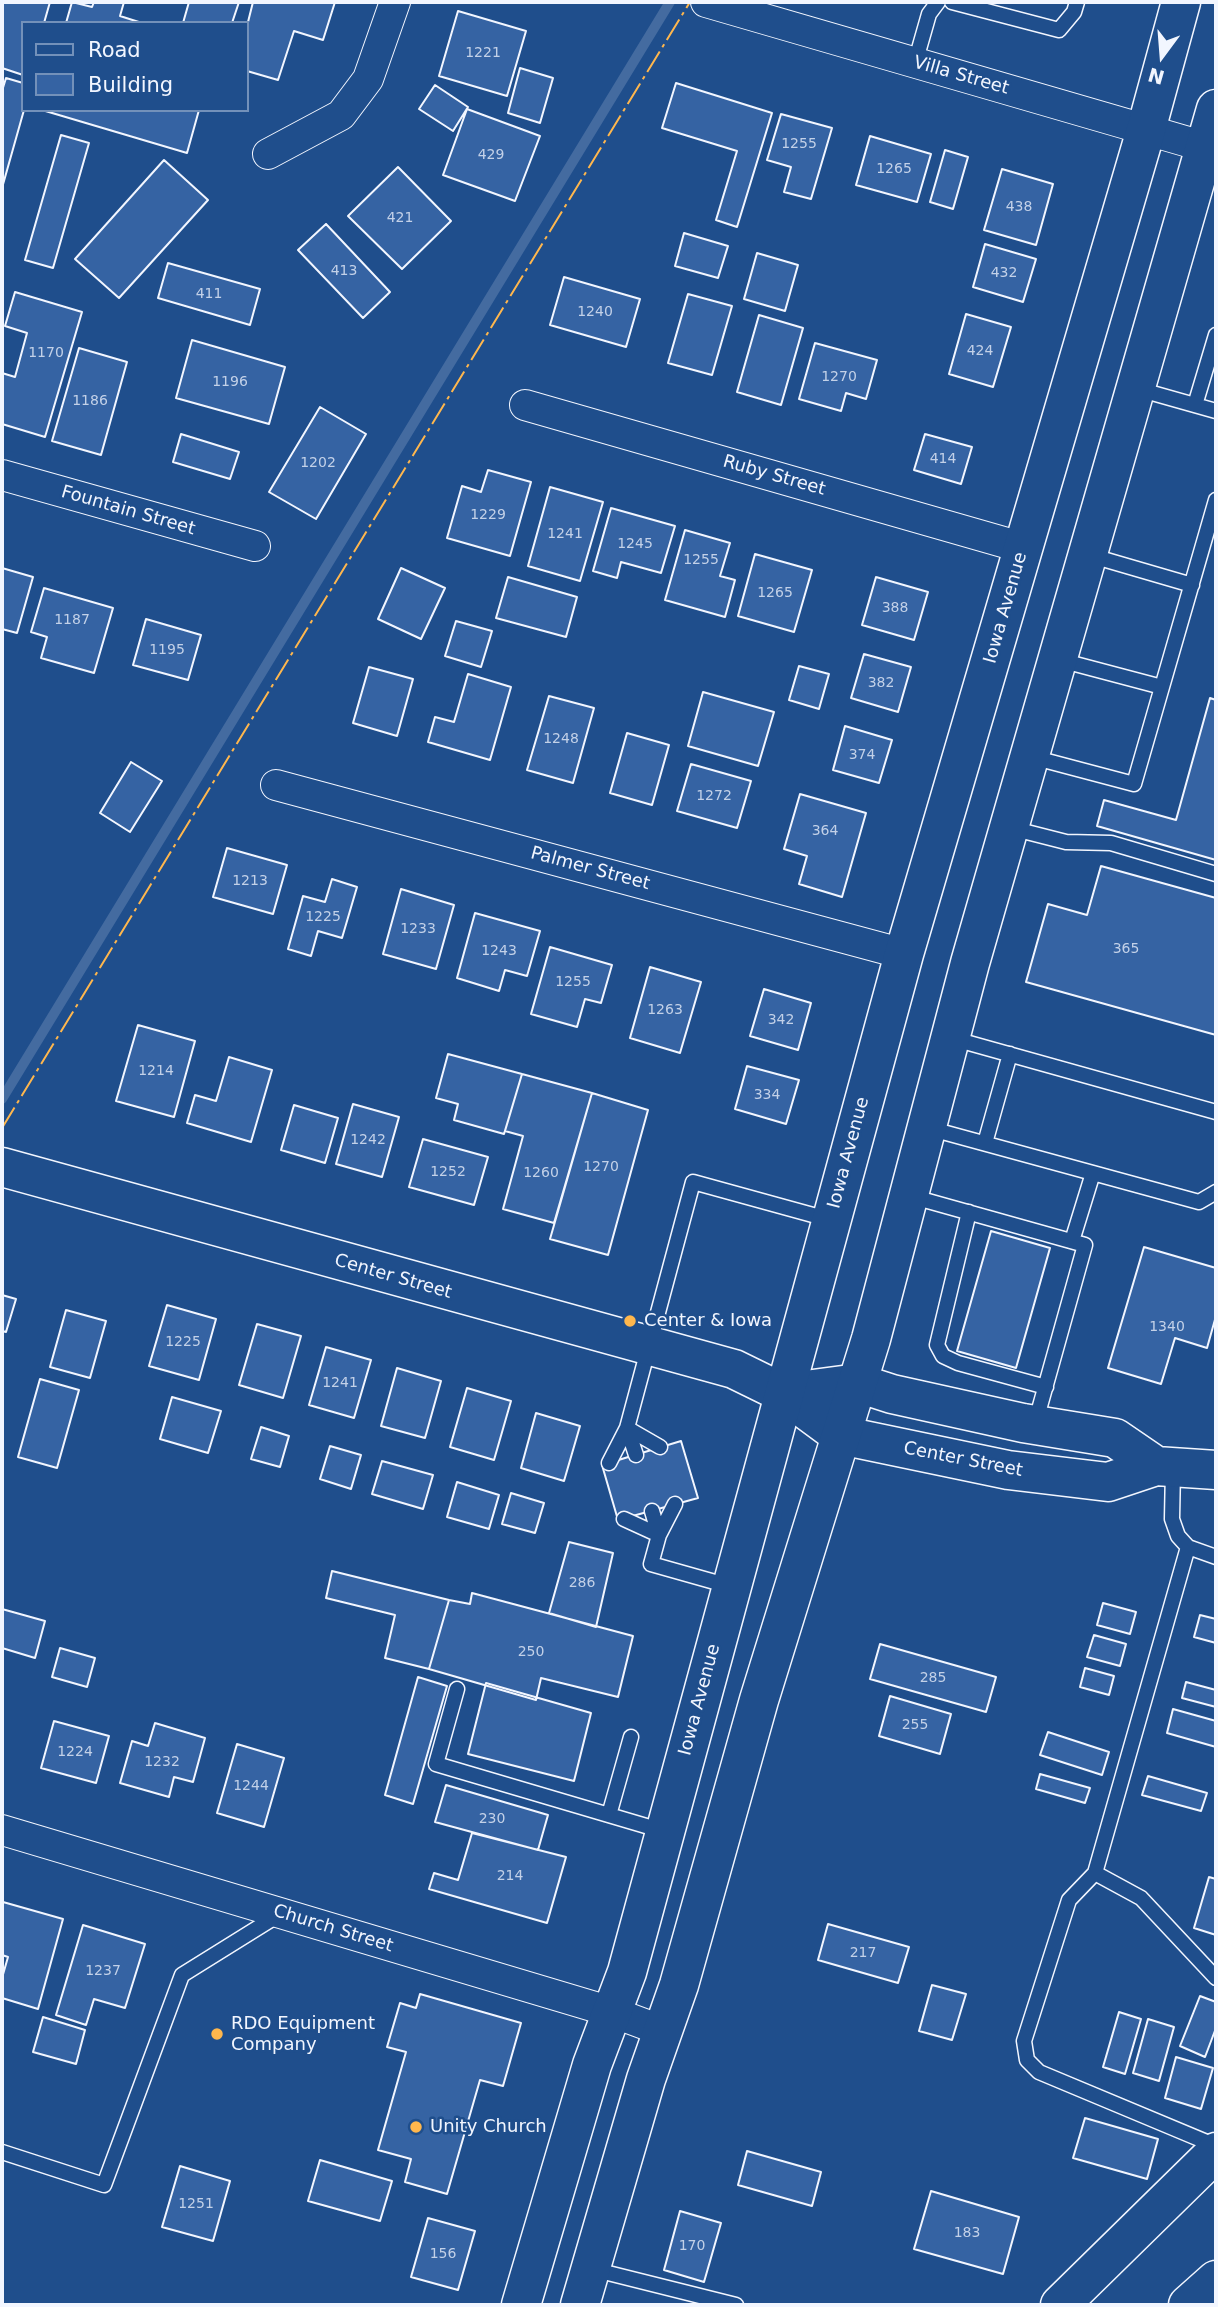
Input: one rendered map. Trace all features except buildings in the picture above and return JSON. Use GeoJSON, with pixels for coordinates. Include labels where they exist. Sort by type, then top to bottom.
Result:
{"type":"FeatureCollection","features":[{"type":"Feature","properties":{"kind":"main road","name":"Iowa Avenue"},"geometry":{"type":"LineString","coordinates":[[521,2305],[592,2065],[627,1972],[904,954],[1146,130],[1181,2]]}},
{"type":"Feature","properties":{"kind":"main road"},"geometry":{"type":"LineString","coordinates":[[580,2305],[840,1435],[858,1383],[1010,827],[1137,389],[1211,149],[1216,109]]}},
{"type":"Feature","properties":{"kind":"main road","name":"Center Street"},"geometry":{"type":"LineString","coordinates":[[2,1167],[734,1370],[783,1393],[840,1435],[1008,1470],[1108,1482],[1164,1467],[1216,1470]]}},
{"type":"Feature","properties":{"kind":"main road"},"geometry":{"type":"LineString","coordinates":[[783,1393],[858,1383],[892,1394],[1035,1425],[1115,1438],[1164,1467]]}},
{"type":"Feature","properties":{"kind":"main road"},"geometry":{"type":"LineString","coordinates":[[1060,2305],[1216,2152]]}},
{"type":"Feature","properties":{"kind":"main road"},"geometry":{"type":"LineString","coordinates":[[1188,2305],[1216,2280]]}},
{"type":"Feature","properties":{"kind":"street"},"geometry":{"type":"LineString","coordinates":[[268,154],[341,115],[368,79],[395,2]]}},
{"type":"Feature","properties":{"kind":"street","name":"Villa Street"},"geometry":{"type":"LineString","coordinates":[[719,6],[1211,149]]}},
{"type":"Feature","properties":{"kind":"street","name":"Ruby Street"},"geometry":{"type":"LineString","coordinates":[[525,405],[1024,548]]}},
{"type":"Feature","properties":{"kind":"street","name":"Fountain Street"},"geometry":{"type":"LineString","coordinates":[[2,475],[255,546]]}},
{"type":"Feature","properties":{"kind":"street","name":"Palmer Street"},"geometry":{"type":"LineString","coordinates":[[276,785],[904,954]]}},
{"type":"Feature","properties":{"kind":"street","name":"Church Street"},"geometry":{"type":"LineString","coordinates":[[2,1830],[612,2012],[663,2031]]}},
{"type":"Feature","properties":{"kind":"lane"},"geometry":{"type":"LineString","coordinates":[[915,63],[929,14],[937,2]]}},
{"type":"Feature","properties":{"kind":"lane"},"geometry":{"type":"LineString","coordinates":[[952,2],[1059,30],[1074,12],[1077,2]]}},
{"type":"Feature","properties":{"kind":"lane"},"geometry":{"type":"LineString","coordinates":[[1195,405],[1216,335]]}},
{"type":"Feature","properties":{"kind":"lane"},"geometry":{"type":"LineString","coordinates":[[1137,389],[1216,411]]}},
{"type":"Feature","properties":{"kind":"lane"},"geometry":{"type":"LineString","coordinates":[[1031,756],[1134,783],[1216,500]]}},
{"type":"Feature","properties":{"kind":"lane"},"geometry":{"type":"LineString","coordinates":[[1089,555],[1192,585]]}},
{"type":"Feature","properties":{"kind":"lane"},"geometry":{"type":"LineString","coordinates":[[1059,659],[1162,687]]}},
{"type":"Feature","properties":{"kind":"lane"},"geometry":{"type":"LineString","coordinates":[[1010,827],[1066,842],[1111,843],[1216,874]]}},
{"type":"Feature","properties":{"kind":"lane"},"geometry":{"type":"LineString","coordinates":[[951,1038],[1216,1112]]}},
{"type":"Feature","properties":{"kind":"lane"},"geometry":{"type":"LineString","coordinates":[[985,1143],[1010,1054]]}},
{"type":"Feature","properties":{"kind":"lane"},"geometry":{"type":"LineString","coordinates":[[927,1127],[1199,1202],[1216,1192]]}},
{"type":"Feature","properties":{"kind":"lane"},"geometry":{"type":"LineString","coordinates":[[1072,1241],[1093,1173]]}},
{"type":"Feature","properties":{"kind":"lane"},"geometry":{"type":"LineString","coordinates":[[608,1463],[627,1428],[693,1182],[831,1220]]}},
{"type":"Feature","properties":{"kind":"lane"},"geometry":{"type":"LineString","coordinates":[[909,1196],[1085,1245],[1035,1425]]}},
{"type":"Feature","properties":{"kind":"lane"},"geometry":{"type":"LineString","coordinates":[[969,1212],[937,1345],[943,1356],[958,1363],[1046,1387]]}},
{"type":"Feature","properties":{"kind":"lane"},"geometry":{"type":"LineString","coordinates":[[627,1428],[660,1447]]}},
{"type":"Feature","properties":{"kind":"lane"},"geometry":{"type":"LineString","coordinates":[[627,1428],[636,1455]]}},
{"type":"Feature","properties":{"kind":"lane"},"geometry":{"type":"LineString","coordinates":[[1164,1467],[1172,1519],[1178,1536],[1188,1548],[1216,1557]]}},
{"type":"Feature","properties":{"kind":"lane"},"geometry":{"type":"LineString","coordinates":[[675,1504],[659,1535],[651,1564],[730,1587]]}},
{"type":"Feature","properties":{"kind":"lane"},"geometry":{"type":"LineString","coordinates":[[652,1511],[659,1535]]}},
{"type":"Feature","properties":{"kind":"lane"},"geometry":{"type":"LineString","coordinates":[[624,1519],[659,1535]]}},
{"type":"Feature","properties":{"kind":"lane"},"geometry":{"type":"LineString","coordinates":[[1188,1548],[1095,1873],[1069,1900],[1024,2041],[1027,2060],[1039,2072],[1216,2146]]}},
{"type":"Feature","properties":{"kind":"lane"},"geometry":{"type":"LineString","coordinates":[[457,1689],[436,1764],[665,1831]]}},
{"type":"Feature","properties":{"kind":"lane"},"geometry":{"type":"LineString","coordinates":[[609,1815],[631,1737]]}},
{"type":"Feature","properties":{"kind":"lane"},"geometry":{"type":"LineString","coordinates":[[1095,1873],[1141,1898],[1216,1978]]}},
{"type":"Feature","properties":{"kind":"lane"},"geometry":{"type":"LineString","coordinates":[[2,2152],[104,2185],[182,1975],[281,1914]]}},
{"type":"Feature","properties":{"kind":"lane"},"geometry":{"type":"LineString","coordinates":[[591,2268],[736,2305]]}},
{"type":"Feature","properties":{"kind":"waterway"},"geometry":{"type":"LineString","coordinates":[[2,1099],[670,2]]}},
{"type":"Feature","properties":{"kind":"power"},"geometry":{"type":"LineString","coordinates":[[2,1128],[690,2]]}},
{"type":"Feature","properties":{"kind":"place","name":"Center & Iowa"},"geometry":{"type":"Point","coordinates":[630,1321]}},
{"type":"Feature","properties":{"kind":"place","name":"RDO Equipment Company"},"geometry":{"type":"Point","coordinates":[217,2034]}},
{"type":"Feature","properties":{"kind":"place","name":"Unity Church"},"geometry":{"type":"Point","coordinates":[416,2127]}}]}
